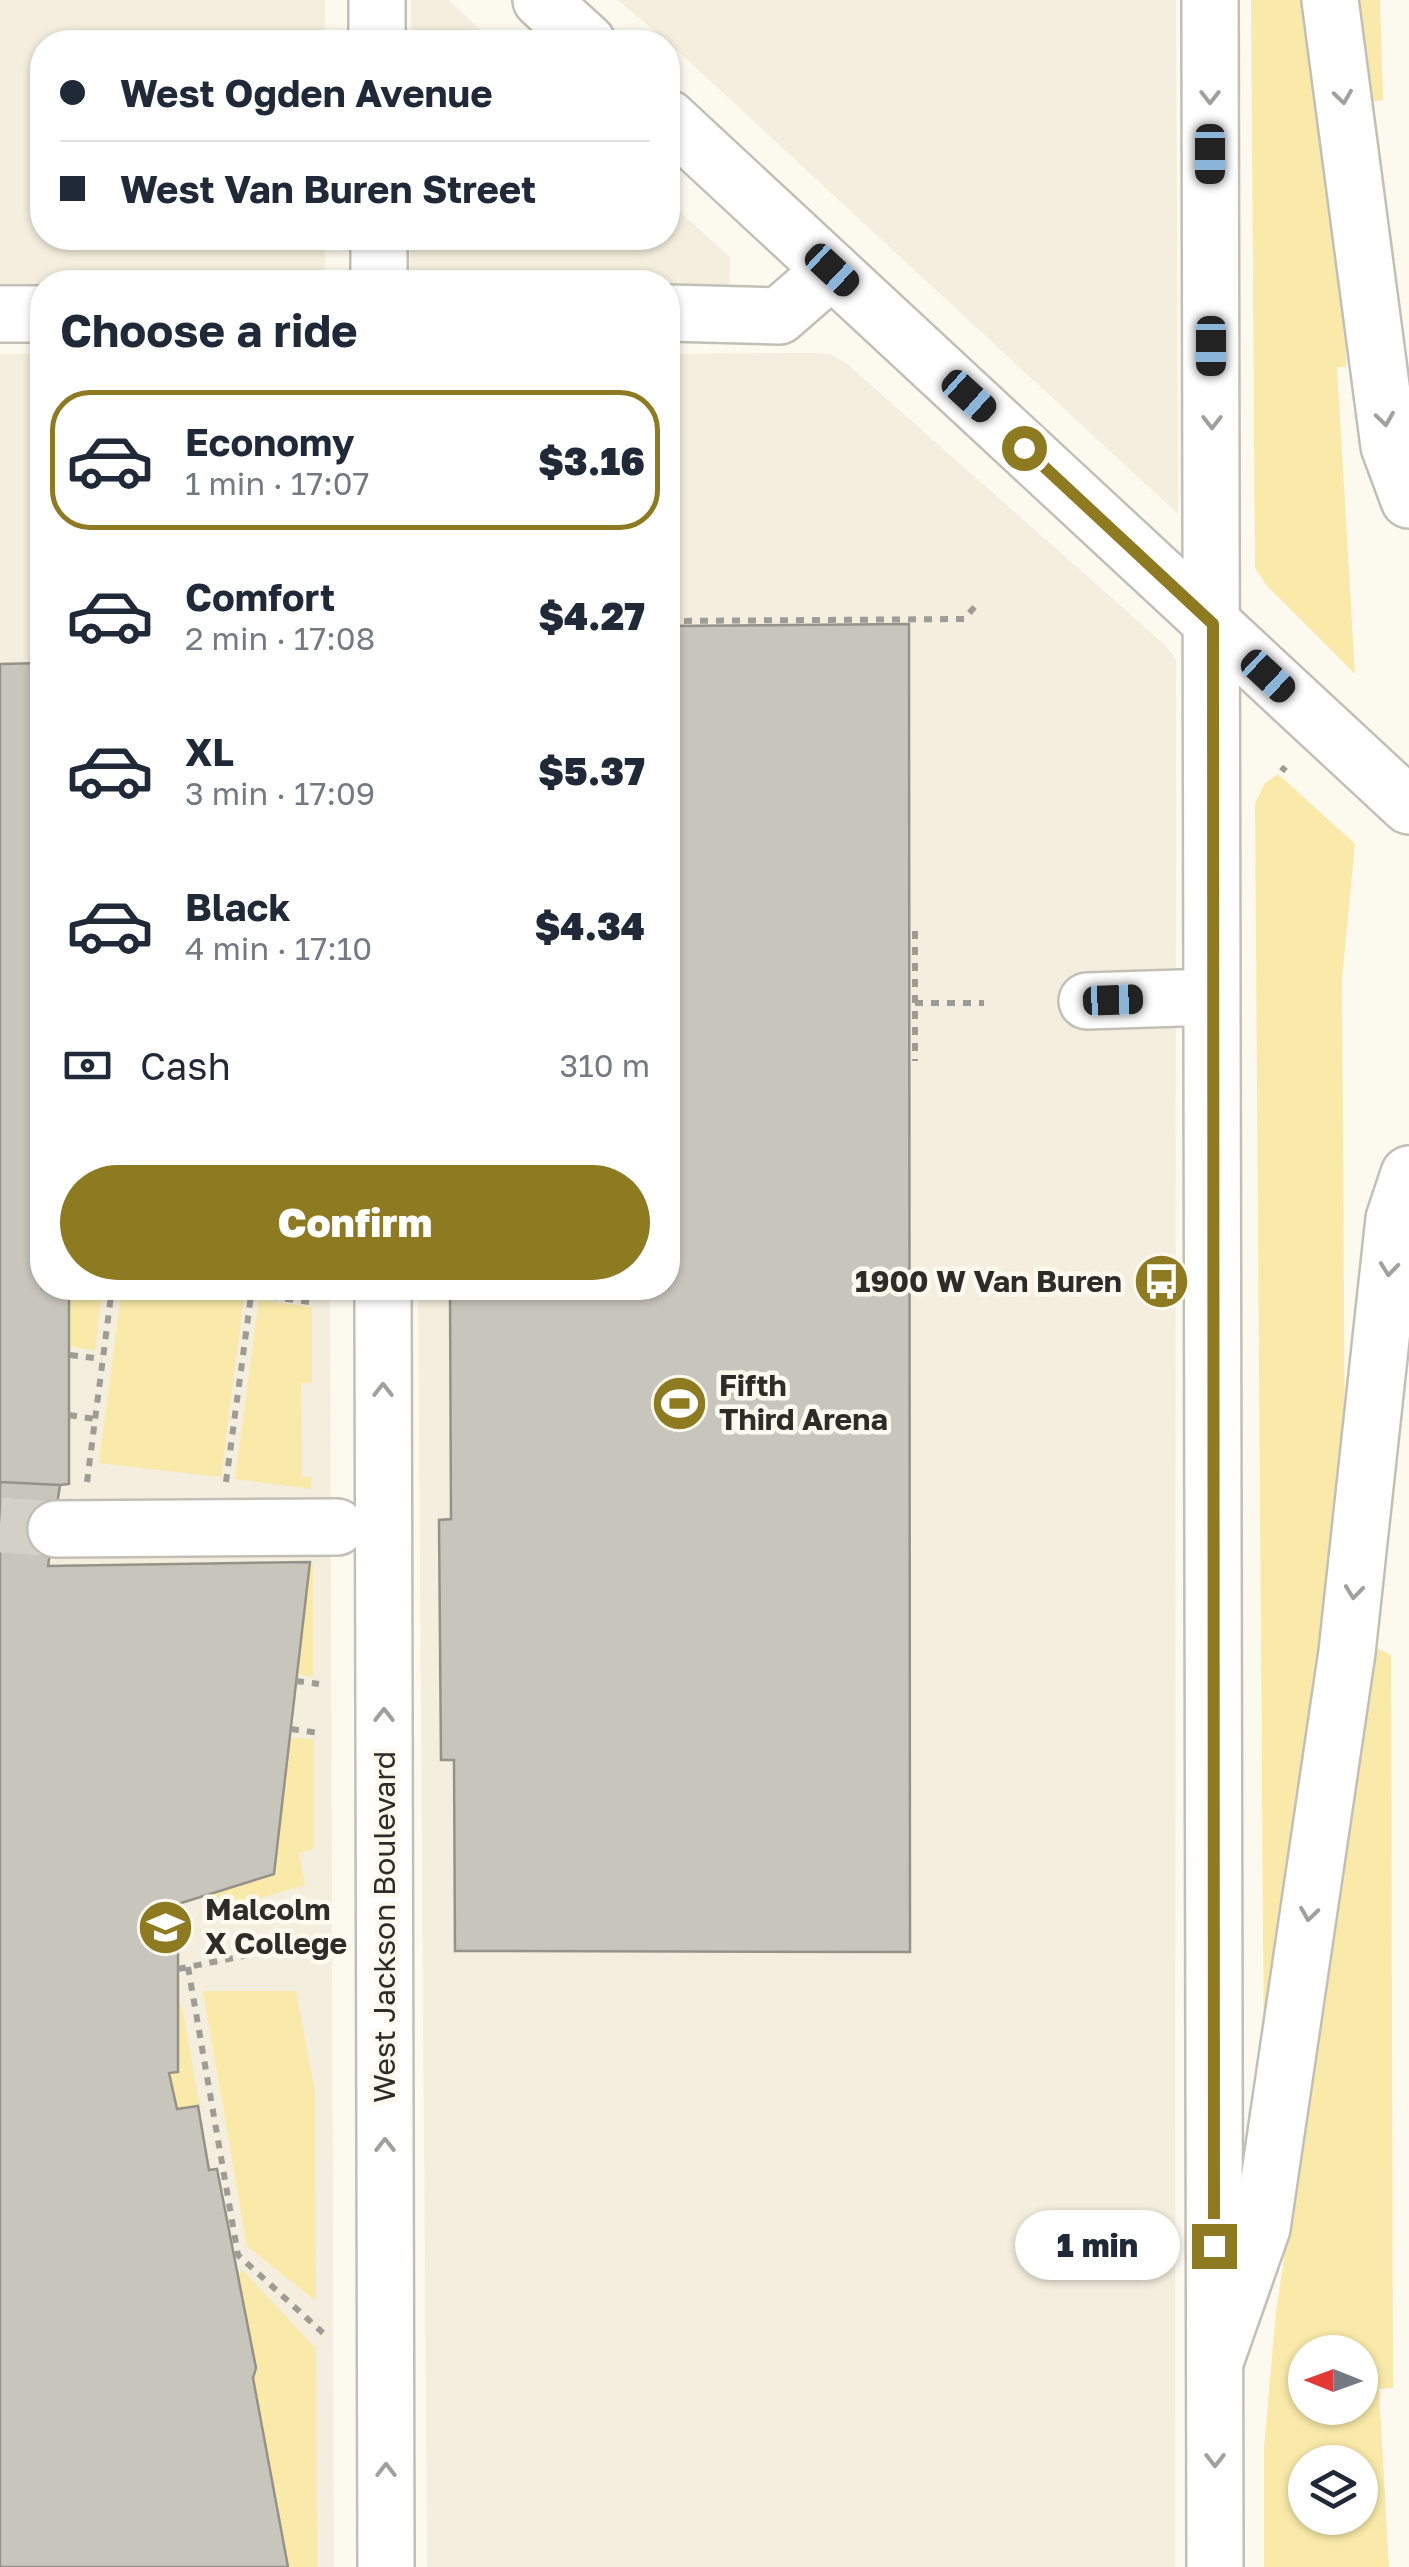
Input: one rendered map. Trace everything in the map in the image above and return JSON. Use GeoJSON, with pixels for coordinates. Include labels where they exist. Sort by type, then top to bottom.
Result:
{"type":"FeatureCollection","features":[{"type":"Feature","properties":{"kind":"main road"},"geometry":{"type":"LineString","coordinates":[[377,0],[377,30]]}},
{"type":"Feature","properties":{"kind":"main road"},"geometry":{"type":"LineString","coordinates":[[541,0],[573,30]]}},
{"type":"Feature","properties":{"kind":"main road"},"geometry":{"type":"LineString","coordinates":[[1210,0],[1215,2567]]}},
{"type":"Feature","properties":{"kind":"main road"},"geometry":{"type":"LineString","coordinates":[[1330,0],[1389,446],[1409,500]]}},
{"type":"Feature","properties":{"kind":"main road"},"geometry":{"type":"LineString","coordinates":[[680,129],[1409,806]]}},
{"type":"Feature","properties":{"kind":"main road"},"geometry":{"type":"LineString","coordinates":[[680,314],[779,316],[832,270]]}},
{"type":"Feature","properties":{"kind":"main road"},"geometry":{"type":"LineString","coordinates":[[0,314],[30,314]]}},
{"type":"Feature","properties":{"kind":"main road"},"geometry":{"type":"LineString","coordinates":[[1087,1001],[1212,998]]}},
{"type":"Feature","properties":{"kind":"main road"},"geometry":{"type":"LineString","coordinates":[[1215,2362],[1262,2228],[1348,1652],[1394,1219],[1409,1174]]}},
{"type":"Feature","properties":{"kind":"main road","name":"West Jackson Boulevard"},"geometry":{"type":"LineString","coordinates":[[382,1300],[386,2567]]}},
{"type":"Feature","properties":{"kind":"main road"},"geometry":{"type":"LineString","coordinates":[[69,1529],[336,1528]]}},
{"type":"Feature","properties":{"kind":"path"},"geometry":{"type":"LineString","coordinates":[[680,621],[964,618],[980,602]]}},
{"type":"Feature","properties":{"kind":"path"},"geometry":{"type":"LineString","coordinates":[[914,931],[915,1061]]}},
{"type":"Feature","properties":{"kind":"path"},"geometry":{"type":"LineString","coordinates":[[915,1003],[984,1004]]}},
{"type":"Feature","properties":{"kind":"path"},"geometry":{"type":"LineString","coordinates":[[69,1529],[95,1418],[110,1300]]}},
{"type":"Feature","properties":{"kind":"path"},"geometry":{"type":"LineString","coordinates":[[220,1528],[251,1300]]}},
{"type":"Feature","properties":{"kind":"path"},"geometry":{"type":"LineString","coordinates":[[297,1300],[317,1303]]}},
{"type":"Feature","properties":{"kind":"path"},"geometry":{"type":"LineString","coordinates":[[70,1355],[102,1359]]}},
{"type":"Feature","properties":{"kind":"path"},"geometry":{"type":"LineString","coordinates":[[69,1414],[95,1418]]}},
{"type":"Feature","properties":{"kind":"path"},"geometry":{"type":"LineString","coordinates":[[296,1681],[319,1684]]}},
{"type":"Feature","properties":{"kind":"path"},"geometry":{"type":"LineString","coordinates":[[291,1728],[319,1732]]}},
{"type":"Feature","properties":{"kind":"path"},"geometry":{"type":"LineString","coordinates":[[178,1969],[320,1941]]}},
{"type":"Feature","properties":{"kind":"path"},"geometry":{"type":"LineString","coordinates":[[188,1967],[238,2255],[322,2333]]}},
{"type":"Feature","properties":{"kind":"shaded area"},"geometry":{"type":"Polygon","coordinates":[[[0,0],[325,0],[325,30],[30,30],[30,250],[325,250],[325,270],[30,270],[30,287],[0,287],[0,0]]]}},
{"type":"Feature","properties":{"kind":"shaded area"},"geometry":{"type":"Polygon","coordinates":[[[411,0],[449,0],[480,30],[411,30],[411,0]]]}},
{"type":"Feature","properties":{"kind":"shaded area"},"geometry":{"type":"Polygon","coordinates":[[[618,0],[1176,0],[1178,514],[680,53],[680,30],[654,30],[618,0]]]}},
{"type":"Feature","properties":{"kind":"shaded area"},"geometry":{"type":"Polygon","coordinates":[[[1251,0],[1309,0],[1345,237],[1346,367],[1337,367],[1355,674],[1267,586],[1255,568],[1251,0]]]}},
{"type":"Feature","properties":{"kind":"shaded area"},"geometry":{"type":"Polygon","coordinates":[[[1349,0],[1380,0],[1383,100],[1365,103],[1349,0]]]}},
{"type":"Feature","properties":{"kind":"shaded area"},"geometry":{"type":"Polygon","coordinates":[[[680,212],[730,257],[729,286],[680,287],[680,270],[410,270],[410,250],[680,250],[680,212]]]}},
{"type":"Feature","properties":{"kind":"shaded area"},"geometry":{"type":"Polygon","coordinates":[[[815,353],[830,354],[846,363],[1166,646],[1176,660],[1175,2567],[427,2567],[418,1300],[680,1300],[680,354],[815,353]]]}},
{"type":"Feature","properties":{"kind":"shaded area","name":"Malcolm X College"},"geometry":{"type":"Polygon","coordinates":[[[0,354],[30,354],[30,1300],[330,1300],[334,2567],[0,2567],[0,354]]]}},
{"type":"Feature","properties":{"kind":"shaded area"},"geometry":{"type":"Polygon","coordinates":[[[1278,774],[1355,844],[1342,979],[1345,1465],[1264,2072],[1255,803],[1265,783],[1278,774]]]}},
{"type":"Feature","properties":{"kind":"shaded area"},"geometry":{"type":"Polygon","coordinates":[[[69,1300],[101,1300],[95,1351],[70,1346],[69,1300]]]}},
{"type":"Feature","properties":{"kind":"shaded area"},"geometry":{"type":"Polygon","coordinates":[[[120,1300],[244,1300],[221,1477],[99,1463],[120,1300]]]}},
{"type":"Feature","properties":{"kind":"shaded area"},"geometry":{"type":"Polygon","coordinates":[[[259,1300],[312,1307],[312,1383],[301,1383],[302,1477],[312,1477],[311,1489],[235,1479],[259,1300]]]}},
{"type":"Feature","properties":{"kind":"shaded area"},"geometry":{"type":"Polygon","coordinates":[[[313,1562],[313,1677],[298,1674],[313,1562]]]}},
{"type":"Feature","properties":{"kind":"shaded area"},"geometry":{"type":"Polygon","coordinates":[[[1375,1647],[1391,1655],[1393,2388],[1379,2389],[1389,2567],[1264,2567],[1264,2448],[1276,2312],[1375,1647]]]}},
{"type":"Feature","properties":{"kind":"shaded area"},"geometry":{"type":"Polygon","coordinates":[[[290,1738],[314,1739],[314,1848],[299,1854],[305,1885],[215,1912],[211,1893],[274,1873],[290,1738]]]}},
{"type":"Feature","properties":{"kind":"shaded area"},"geometry":{"type":"Polygon","coordinates":[[[203,1991],[296,1991],[315,2092],[316,2301],[247,2246],[203,1991]]]}},
{"type":"Feature","properties":{"kind":"shaded area"},"geometry":{"type":"Polygon","coordinates":[[[178,2005],[182,2005],[200,2107],[177,2109],[169,2073],[178,2072],[178,2005]]]}},
{"type":"Feature","properties":{"kind":"shaded area"},"geometry":{"type":"Polygon","coordinates":[[[242,2269],[316,2349],[317,2567],[288,2567],[236,2280],[242,2269]]]}},
{"type":"Feature","properties":{"kind":"building","name":"Fifth Third Arena"},"geometry":{"type":"Polygon","coordinates":[[[909,624],[910,1952],[455,1951],[454,1760],[441,1760],[439,1520],[451,1519],[450,1300],[680,1300],[680,626],[909,624]]]}},
{"type":"Feature","properties":{"kind":"building"},"geometry":{"type":"Polygon","coordinates":[[[30,663],[30,1300],[69,1300],[69,1484],[60,1485],[0,1482],[0,664],[30,663]]]}},
{"type":"Feature","properties":{"kind":"building"},"geometry":{"type":"Polygon","coordinates":[[[0,1482],[60,1485],[48,1566],[310,1562],[274,1874],[178,1904],[178,2072],[169,2073],[177,2109],[198,2106],[209,2170],[217,2169],[256,2368],[253,2378],[288,2567],[0,2567],[0,1482]]]}},
{"type":"Feature","properties":{"kind":"tunnel"},"geometry":{"type":"LineString","coordinates":[[0,1525],[56,1529]]}},
{"type":"Feature","properties":{"kind":"place","name":"1900 W Van Buren"},"geometry":{"type":"Point","coordinates":[1161,1282]}},
{"type":"Feature","properties":{"kind":"place","name":"Fifth Third Arena"},"geometry":{"type":"Point","coordinates":[680,1403]}},
{"type":"Feature","properties":{"kind":"place","name":"Malcolm X College"},"geometry":{"type":"Point","coordinates":[166,1927]}},
{"type":"Feature","properties":{"kind":"route"},"geometry":{"type":"LineString","coordinates":[[1024,448],[1213,624],[1214,2246]]}}]}
